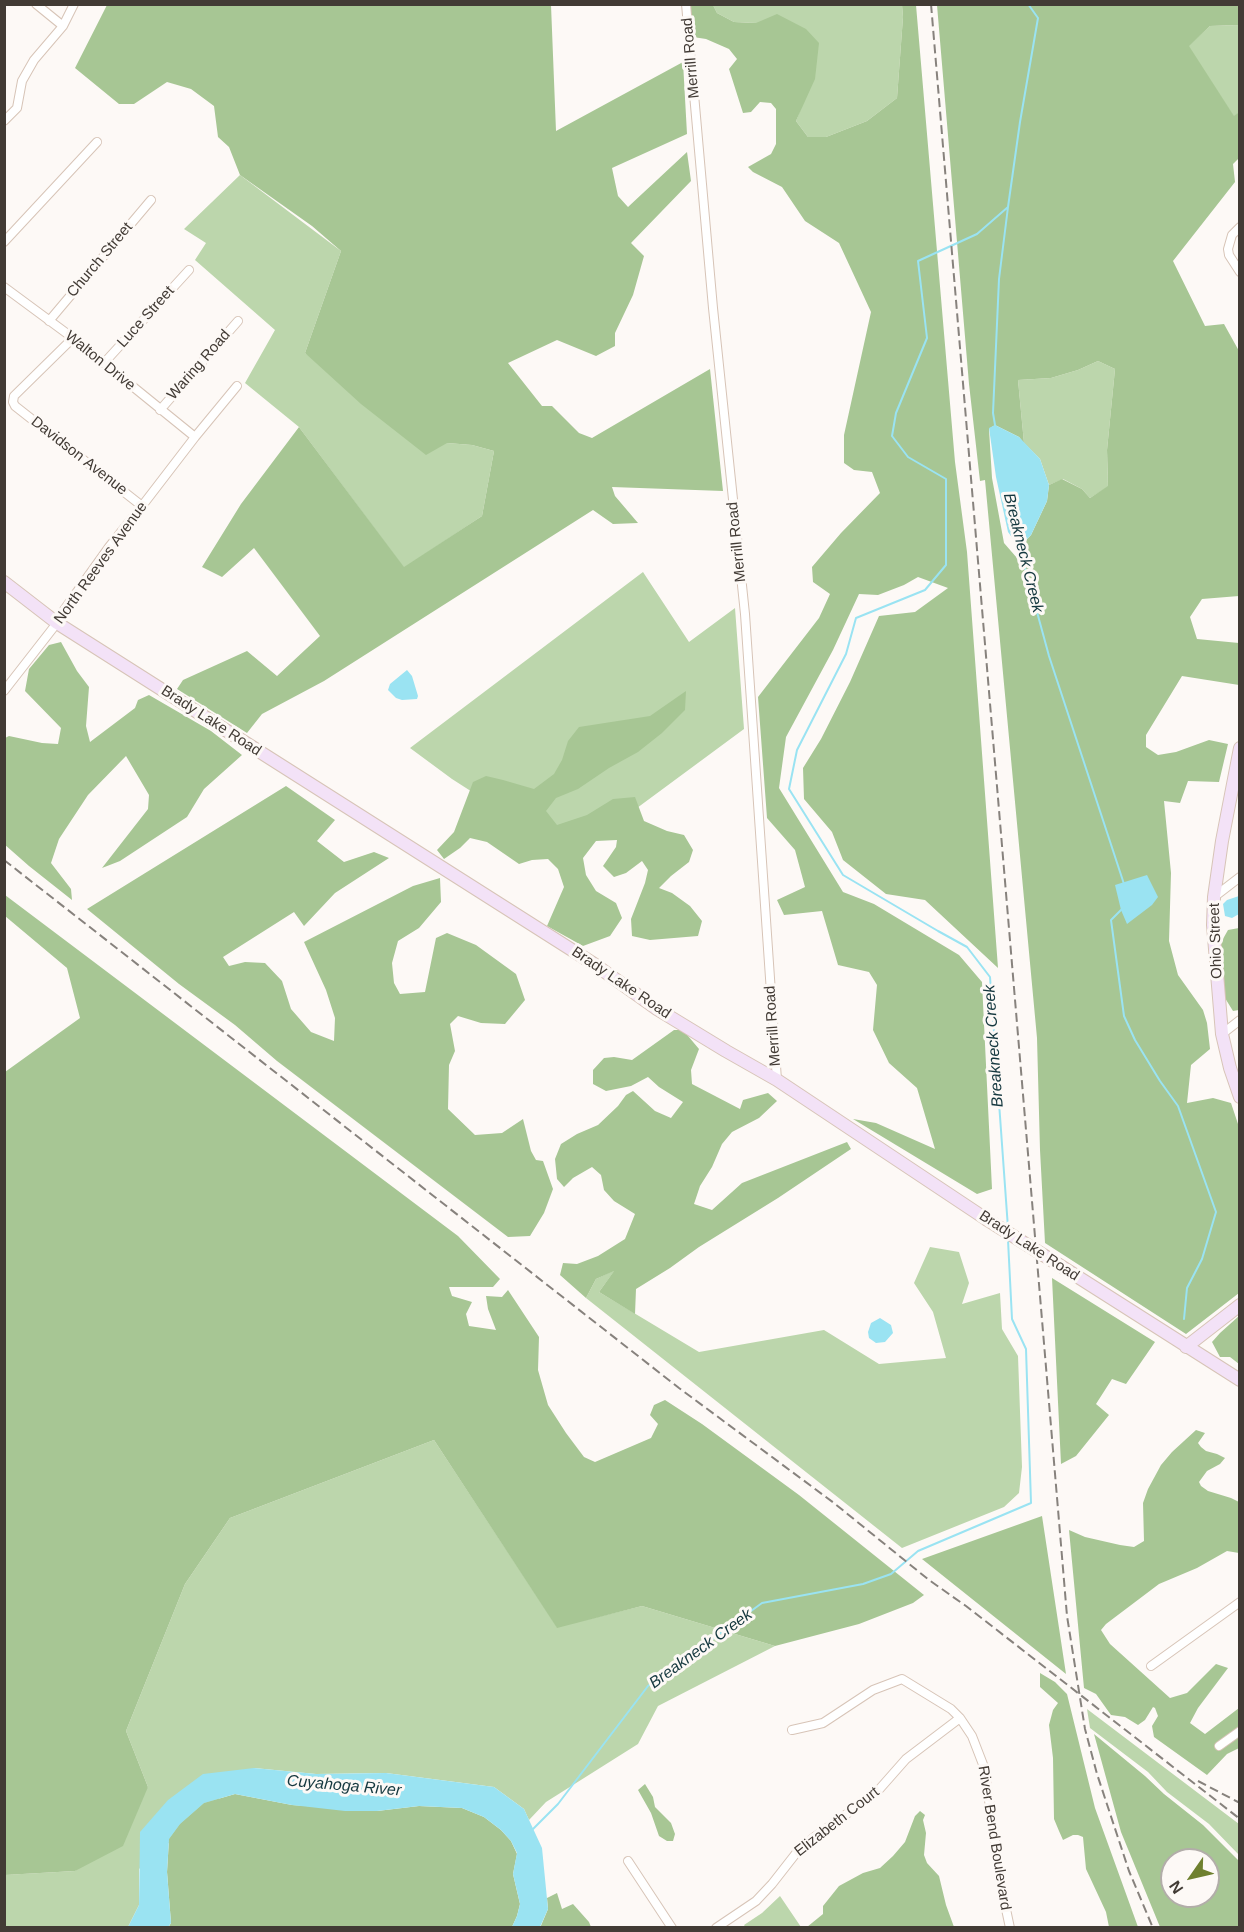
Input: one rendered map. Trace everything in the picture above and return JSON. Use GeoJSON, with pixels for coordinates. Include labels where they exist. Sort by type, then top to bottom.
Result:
{"type":"FeatureCollection","features":[{"type":"Feature","properties":{"kind":"street"},"geometry":{"type":"LineString","coordinates":[[36,4],[63,26]]}},
{"type":"Feature","properties":{"kind":"street"},"geometry":{"type":"LineString","coordinates":[[4,121],[17,108],[22,81],[34,60],[63,26],[74,4]]}},
{"type":"Feature","properties":{"kind":"street","name":"Merrill Road"},"geometry":{"type":"LineString","coordinates":[[686,4],[714,318],[744,614],[777,1080]]}},
{"type":"Feature","properties":{"kind":"street"},"geometry":{"type":"LineString","coordinates":[[4,242],[97,142]]}},
{"type":"Feature","properties":{"kind":"street","name":"Church Street"},"geometry":{"type":"LineString","coordinates":[[49,321],[151,200]]}},
{"type":"Feature","properties":{"kind":"street"},"geometry":{"type":"LineString","coordinates":[[1239,227],[1232,235],[1228,249],[1239,272]]}},
{"type":"Feature","properties":{"kind":"street","name":"Luce Street"},"geometry":{"type":"LineString","coordinates":[[104,363],[189,270]]}},
{"type":"Feature","properties":{"kind":"street","name":"Walton Drive"},"geometry":{"type":"LineString","coordinates":[[6,292],[73,338],[195,437]]}},
{"type":"Feature","properties":{"kind":"street","name":"Waring Road"},"geometry":{"type":"LineString","coordinates":[[160,410],[238,321]]}},
{"type":"Feature","properties":{"kind":"street","name":"Davidson Avenue"},"geometry":{"type":"LineString","coordinates":[[73,338],[14,396],[13,402],[15,406],[142,506]]}},
{"type":"Feature","properties":{"kind":"street","name":"North Reeves Avenue"},"geometry":{"type":"LineString","coordinates":[[6,689],[57,623],[125,526],[237,386]]}},
{"type":"Feature","properties":{"kind":"street","name":"Brady Lake Road"},"geometry":{"type":"LineString","coordinates":[[4,582],[57,623],[594,964],[657,1009],[777,1080],[986,1219],[1239,1380]]}},
{"type":"Feature","properties":{"kind":"street","name":"Ohio Street"},"geometry":{"type":"LineString","coordinates":[[1239,748],[1214,897],[1213,925],[1222,1034],[1239,1097]]}},
{"type":"Feature","properties":{"kind":"street"},"geometry":{"type":"LineString","coordinates":[[1214,897],[1239,877]]}},
{"type":"Feature","properties":{"kind":"street"},"geometry":{"type":"LineString","coordinates":[[1222,1034],[1239,1020]]}},
{"type":"Feature","properties":{"kind":"street"},"geometry":{"type":"LineString","coordinates":[[1186,1347],[1239,1305]]}},
{"type":"Feature","properties":{"kind":"street"},"geometry":{"type":"LineString","coordinates":[[1151,1666],[1239,1602]]}},
{"type":"Feature","properties":{"kind":"street","name":"River Bend Boulevard"},"geometry":{"type":"LineString","coordinates":[[792,1730],[823,1723],[873,1690],[902,1679],[939,1700],[960,1718],[977,1746],[984,1767],[1010,1928]]}},
{"type":"Feature","properties":{"kind":"street","name":"Elizabeth Court"},"geometry":{"type":"LineString","coordinates":[[716,1928],[756,1901],[796,1852],[876,1793],[906,1759],[960,1718]]}},
{"type":"Feature","properties":{"kind":"street"},"geometry":{"type":"LineString","coordinates":[[1219,1746],[1239,1731]]}},
{"type":"Feature","properties":{"kind":"street"},"geometry":{"type":"LineString","coordinates":[[628,1861],[672,1928]]}},
{"type":"Feature","properties":{"kind":"green space"},"geometry":{"type":"Polygon","coordinates":[[[107,5],[551,5],[556,131],[683,62],[687,134],[612,168],[618,196],[628,207],[687,152],[691,181],[631,243],[644,256],[633,295],[615,333],[615,346],[596,356],[557,340],[508,363],[542,406],[552,406],[579,433],[592,438],[710,369],[723,491],[612,487],[615,496],[638,523],[613,524],[593,510],[324,681],[262,714],[247,733],[177,689],[183,680],[247,651],[277,676],[320,636],[254,548],[222,577],[202,567],[241,504],[299,427],[404,567],[482,516],[494,451],[472,445],[447,443],[426,455],[361,404],[305,353],[341,251],[312,226],[240,175],[229,147],[218,137],[214,106],[191,89],[167,82],[134,104],[119,104],[75,68],[107,5]]]}},
{"type":"Feature","properties":{"kind":"green space"},"geometry":{"type":"Polygon","coordinates":[[[690,5],[713,5],[717,13],[734,22],[756,23],[777,14],[806,29],[819,43],[815,79],[796,121],[808,137],[826,137],[867,121],[897,98],[902,5],[916,5],[955,462],[967,552],[998,968],[925,900],[886,894],[843,860],[832,832],[804,799],[803,768],[821,739],[850,682],[879,616],[915,612],[948,588],[918,577],[878,595],[859,594],[833,650],[786,737],[779,788],[843,892],[874,904],[959,955],[982,982],[992,1189],[977,1194],[853,1119],[876,1123],[935,1149],[917,1088],[889,1063],[873,1030],[877,985],[869,972],[838,965],[822,911],[784,915],[777,900],[805,887],[795,850],[767,818],[758,697],[819,618],[830,594],[813,582],[812,567],[880,493],[872,472],[854,470],[844,463],[844,435],[871,312],[839,243],[805,221],[782,187],[748,167],[771,154],[776,144],[776,109],[771,103],[760,102],[751,112],[743,113],[729,69],[737,59],[729,49],[706,39],[693,37],[690,5]]]}},
{"type":"Feature","properties":{"kind":"green space"},"geometry":{"type":"Polygon","coordinates":[[[713,5],[902,5],[897,98],[867,121],[826,137],[808,137],[796,121],[804,101],[756,23],[734,22],[717,13],[713,5]]]}},
{"type":"Feature","properties":{"kind":"green space"},"geometry":{"type":"Polygon","coordinates":[[[937,5],[1239,5],[1239,25],[1210,26],[1189,46],[1234,116],[1239,112],[1239,158],[1233,164],[1235,182],[1173,261],[1205,326],[1224,324],[1239,351],[1239,596],[1202,599],[1190,617],[1197,639],[1239,643],[1239,685],[1182,676],[1146,735],[1146,747],[1158,755],[1176,752],[1209,740],[1228,744],[1219,782],[1188,781],[1180,803],[1164,801],[1171,873],[1169,941],[1178,975],[1203,1010],[1210,1049],[1191,1065],[1187,1103],[1213,1098],[1231,1103],[1240,1130],[1239,1293],[1186,1334],[1045,1243],[1037,1038],[985,480],[980,481],[969,384],[937,5]],[[1098,361],[1051,378],[1018,380],[1024,443],[1019,437],[995,425],[989,429],[992,478],[1004,543],[1017,558],[1019,547],[1031,535],[1047,501],[1049,485],[1062,479],[1082,489],[1090,498],[1108,486],[1107,450],[1115,369],[1098,361]]]}},
{"type":"Feature","properties":{"kind":"green space"},"geometry":{"type":"Polygon","coordinates":[[[1239,25],[1239,112],[1234,117],[1188,46],[1210,26],[1239,25]]]}},
{"type":"Feature","properties":{"kind":"green space"},"geometry":{"type":"Polygon","coordinates":[[[240,175],[341,251],[305,353],[447,443],[472,445],[494,451],[482,516],[404,568],[299,427],[245,383],[275,330],[195,260],[206,243],[184,229],[240,175]]]}},
{"type":"Feature","properties":{"kind":"green space"},"geometry":{"type":"Polygon","coordinates":[[[1098,361],[1115,369],[1107,450],[1108,487],[1090,498],[1082,489],[1063,479],[1049,485],[1040,459],[1024,443],[1018,380],[1051,378],[1098,361]]]}},
{"type":"Feature","properties":{"kind":"green space"},"geometry":{"type":"Polygon","coordinates":[[[643,572],[689,642],[735,608],[744,729],[572,856],[452,779],[410,748],[643,572]]]}},
{"type":"Feature","properties":{"kind":"green space"},"geometry":{"type":"Polygon","coordinates":[[[61,642],[89,687],[86,726],[90,742],[135,708],[138,700],[149,695],[211,731],[242,755],[204,789],[187,817],[120,861],[102,868],[148,809],[149,795],[126,756],[88,795],[59,839],[51,863],[71,889],[72,900],[4,844],[5,738],[9,736],[58,744],[61,728],[25,691],[29,669],[49,645],[61,642]]]}},
{"type":"Feature","properties":{"kind":"green space"},"geometry":{"type":"Polygon","coordinates":[[[686,691],[685,710],[662,733],[638,752],[578,789],[556,798],[546,811],[557,825],[587,815],[613,799],[635,797],[644,821],[667,831],[684,835],[693,850],[689,862],[659,888],[672,893],[690,906],[702,921],[698,936],[650,940],[632,936],[631,919],[648,870],[642,861],[626,873],[614,877],[603,866],[616,847],[617,840],[596,841],[583,858],[586,875],[596,891],[616,903],[622,918],[610,936],[583,946],[547,926],[564,887],[558,869],[548,859],[519,864],[487,842],[470,838],[444,859],[437,850],[454,832],[473,782],[486,776],[534,789],[554,774],[562,760],[568,741],[579,727],[650,716],[686,691]]]}},
{"type":"Feature","properties":{"kind":"green space"},"geometry":{"type":"Polygon","coordinates":[[[286,786],[335,820],[317,841],[344,862],[374,852],[389,858],[335,893],[304,926],[294,912],[223,957],[229,966],[245,962],[265,963],[282,981],[291,1009],[311,1032],[334,1041],[335,1018],[326,990],[304,942],[413,886],[440,878],[441,902],[419,928],[398,941],[392,963],[394,983],[400,994],[425,992],[436,938],[447,933],[476,945],[516,974],[525,1000],[505,1024],[481,1023],[458,1016],[450,1024],[455,1051],[449,1065],[448,1109],[475,1135],[502,1133],[523,1119],[531,1151],[536,1160],[543,1161],[553,1189],[544,1213],[530,1236],[508,1237],[277,1061],[235,1025],[179,984],[87,909],[286,786]]]}},
{"type":"Feature","properties":{"kind":"green space"},"geometry":{"type":"Polygon","coordinates":[[[5,895],[458,1236],[500,1279],[493,1287],[449,1287],[452,1296],[472,1302],[466,1314],[469,1326],[496,1330],[486,1296],[502,1297],[508,1290],[539,1337],[538,1370],[548,1405],[584,1457],[595,1462],[651,1438],[658,1424],[650,1415],[654,1405],[665,1400],[702,1424],[799,1495],[924,1595],[913,1603],[859,1624],[775,1646],[642,1606],[557,1628],[434,1440],[230,1518],[185,1584],[126,1731],[148,1787],[123,1846],[75,1871],[5,1875],[5,1072],[80,1018],[67,968],[5,916],[5,895]]]}},
{"type":"Feature","properties":{"kind":"green space"},"geometry":{"type":"Polygon","coordinates":[[[1239,928],[1239,1010],[1233,1011],[1220,990],[1219,946],[1228,930],[1239,928]]]}},
{"type":"Feature","properties":{"kind":"green space"},"geometry":{"type":"Polygon","coordinates":[[[674,1030],[683,1030],[699,1049],[691,1070],[692,1084],[740,1109],[743,1100],[768,1093],[777,1101],[759,1118],[732,1132],[722,1144],[712,1167],[700,1186],[694,1204],[712,1210],[742,1183],[847,1142],[851,1149],[636,1289],[635,1314],[599,1292],[614,1271],[596,1279],[586,1298],[560,1275],[563,1263],[577,1264],[598,1256],[625,1239],[635,1214],[614,1201],[604,1190],[601,1175],[592,1167],[573,1178],[564,1187],[557,1179],[555,1159],[561,1144],[598,1125],[626,1095],[633,1091],[655,1111],[671,1118],[683,1102],[648,1077],[631,1086],[606,1091],[593,1084],[593,1070],[604,1058],[632,1060],[674,1030]]]}},
{"type":"Feature","properties":{"kind":"green space"},"geometry":{"type":"Polygon","coordinates":[[[930,1247],[959,1252],[969,1283],[962,1304],[1000,1293],[1002,1329],[1018,1356],[1022,1467],[1019,1493],[1004,1507],[902,1548],[586,1298],[596,1279],[615,1270],[599,1292],[699,1352],[824,1330],[879,1364],[946,1358],[933,1312],[914,1283],[930,1247]]]}},
{"type":"Feature","properties":{"kind":"green space"},"geometry":{"type":"Polygon","coordinates":[[[1052,1278],[1155,1342],[1126,1384],[1112,1379],[1096,1404],[1109,1415],[1076,1456],[1061,1464],[1052,1278]]]}},
{"type":"Feature","properties":{"kind":"green space"},"geometry":{"type":"Polygon","coordinates":[[[1239,1316],[1239,1364],[1230,1357],[1220,1357],[1212,1342],[1239,1316]]]}},
{"type":"Feature","properties":{"kind":"green space"},"geometry":{"type":"Polygon","coordinates":[[[1196,1430],[1205,1433],[1198,1443],[1201,1447],[1225,1458],[1220,1464],[1207,1471],[1199,1482],[1208,1491],[1239,1502],[1239,1553],[1227,1551],[1197,1568],[1159,1584],[1101,1630],[1110,1644],[1170,1698],[1187,1693],[1216,1664],[1228,1668],[1198,1708],[1190,1723],[1205,1734],[1239,1708],[1239,1748],[1227,1754],[1207,1775],[1154,1737],[1152,1726],[1158,1716],[1155,1708],[1153,1707],[1145,1720],[1138,1725],[1125,1717],[1111,1715],[1096,1694],[1084,1688],[1069,1530],[1085,1537],[1120,1545],[1134,1547],[1144,1541],[1143,1503],[1148,1489],[1161,1465],[1196,1430]]]}},
{"type":"Feature","properties":{"kind":"green space"},"geometry":{"type":"Polygon","coordinates":[[[434,1440],[557,1627],[642,1606],[775,1646],[658,1706],[638,1744],[546,1802],[529,1820],[524,1809],[494,1787],[386,1773],[316,1774],[254,1768],[139,1869],[139,1905],[128,1927],[5,1927],[4,1875],[75,1871],[148,1787],[126,1731],[185,1584],[230,1518],[434,1440]]]}},
{"type":"Feature","properties":{"kind":"green space"},"geometry":{"type":"Polygon","coordinates":[[[1042,1516],[1066,1674],[922,1559],[1042,1516]]]}},
{"type":"Feature","properties":{"kind":"green space"},"geometry":{"type":"Polygon","coordinates":[[[1040,1673],[1055,1682],[1067,1694],[1095,1808],[1138,1927],[1109,1927],[1106,1912],[1086,1869],[1083,1837],[1073,1835],[1063,1840],[1054,1819],[1053,1758],[1049,1725],[1053,1710],[1058,1703],[1040,1687],[1040,1673]]]}},
{"type":"Feature","properties":{"kind":"green space"},"geometry":{"type":"Polygon","coordinates":[[[1087,1709],[1239,1824],[1239,1855],[1209,1824],[1167,1792],[1148,1772],[1090,1728],[1087,1709]]]}},
{"type":"Feature","properties":{"kind":"green space"},"geometry":{"type":"Polygon","coordinates":[[[1094,1734],[1203,1825],[1239,1861],[1239,1927],[1160,1927],[1121,1832],[1094,1734]]]}},
{"type":"Feature","properties":{"kind":"green space"},"geometry":{"type":"Polygon","coordinates":[[[645,1784],[653,1797],[655,1807],[671,1823],[675,1834],[673,1841],[667,1841],[659,1836],[651,1813],[638,1790],[645,1784]]]}},
{"type":"Feature","properties":{"kind":"green space"},"geometry":{"type":"Polygon","coordinates":[[[235,1794],[292,1805],[377,1811],[419,1806],[462,1808],[484,1817],[511,1841],[517,1854],[513,1874],[520,1904],[512,1927],[168,1928],[171,1923],[167,1872],[169,1839],[180,1824],[204,1803],[235,1794]]]}},
{"type":"Feature","properties":{"kind":"green space"},"geometry":{"type":"Polygon","coordinates":[[[920,1811],[925,1815],[923,1820],[926,1833],[924,1855],[927,1863],[939,1876],[954,1927],[807,1927],[823,1914],[823,1906],[839,1886],[863,1873],[880,1868],[893,1856],[905,1842],[915,1816],[920,1811]]]}},
{"type":"Feature","properties":{"kind":"green space"},"geometry":{"type":"Polygon","coordinates":[[[557,1893],[562,1909],[573,1904],[591,1927],[540,1928],[548,1909],[547,1898],[557,1893]]]}},
{"type":"Feature","properties":{"kind":"green space"},"geometry":{"type":"Polygon","coordinates":[[[780,1896],[801,1927],[746,1928],[744,1925],[762,1913],[780,1896]]]}},
{"type":"Feature","properties":{"kind":"water"},"geometry":{"type":"Polygon","coordinates":[[[995,425],[1019,437],[1040,459],[1049,485],[1047,501],[1031,535],[1019,547],[1008,532],[996,477],[989,428],[995,425]]]}},
{"type":"Feature","properties":{"kind":"water"},"geometry":{"type":"Polygon","coordinates":[[[407,670],[412,676],[417,699],[402,700],[396,698],[388,690],[390,684],[407,670]]]}},
{"type":"Feature","properties":{"kind":"water"},"geometry":{"type":"Polygon","coordinates":[[[1147,875],[1158,897],[1152,905],[1127,924],[1115,885],[1147,875]]]}},
{"type":"Feature","properties":{"kind":"water"},"geometry":{"type":"Polygon","coordinates":[[[1239,896],[1239,914],[1232,918],[1225,916],[1223,904],[1239,896]]]}},
{"type":"Feature","properties":{"kind":"water"},"geometry":{"type":"Polygon","coordinates":[[[880,1318],[891,1325],[893,1333],[885,1342],[876,1343],[869,1338],[868,1332],[871,1323],[880,1318]]]}},
{"type":"Feature","properties":{"kind":"water","name":"Cuyahoga River"},"geometry":{"type":"Polygon","coordinates":[[[254,1768],[316,1774],[386,1773],[494,1787],[524,1809],[542,1848],[548,1909],[540,1927],[512,1927],[520,1904],[513,1874],[517,1853],[511,1841],[501,1830],[484,1817],[462,1808],[419,1806],[377,1811],[345,1811],[292,1805],[235,1794],[204,1803],[180,1824],[169,1839],[167,1872],[171,1923],[168,1927],[128,1927],[139,1905],[140,1832],[168,1800],[203,1774],[254,1768]]]}},
{"type":"Feature","properties":{"kind":"waterway","name":"Breakneck Creek"},"geometry":{"type":"LineString","coordinates":[[1008,1228],[990,977],[967,947],[843,875],[789,789],[797,750],[846,654],[856,618],[925,590],[946,565],[946,479],[908,457],[892,436],[896,413],[927,338],[918,261],[977,234],[1008,207],[1038,18],[1028,4]]}},
{"type":"Feature","properties":{"kind":"waterway","name":"Breakneck Creek"},"geometry":{"type":"LineString","coordinates":[[995,425],[993,413],[999,279],[1008,207]]}},
{"type":"Feature","properties":{"kind":"waterway","name":"Breakneck Creek"},"geometry":{"type":"LineString","coordinates":[[1019,546],[1049,656],[1124,884]]}},
{"type":"Feature","properties":{"kind":"waterway","name":"Breakneck Creek"},"geometry":{"type":"LineString","coordinates":[[1122,909],[1111,920],[1124,1016],[1135,1040],[1178,1106],[1216,1212],[1202,1259],[1187,1288],[1184,1319]]}},
{"type":"Feature","properties":{"kind":"waterway","name":"Breakneck Creek"},"geometry":{"type":"LineString","coordinates":[[533,1829],[558,1804],[648,1686],[762,1603],[863,1584],[891,1574],[918,1551],[1031,1503],[1026,1349],[1012,1319],[1008,1240]]}},
{"type":"Feature","properties":{"kind":"railway"},"geometry":{"type":"LineString","coordinates":[[931,4],[1067,1616],[1085,1729],[1097,1774],[1129,1871],[1153,1928]]}},
{"type":"Feature","properties":{"kind":"railway"},"geometry":{"type":"LineString","coordinates":[[4,860],[679,1388],[834,1503],[929,1580],[966,1606],[1240,1819]]}},
{"type":"Feature","properties":{"kind":"railway"},"geometry":{"type":"LineString","coordinates":[[1198,1781],[1240,1803]]}}]}
